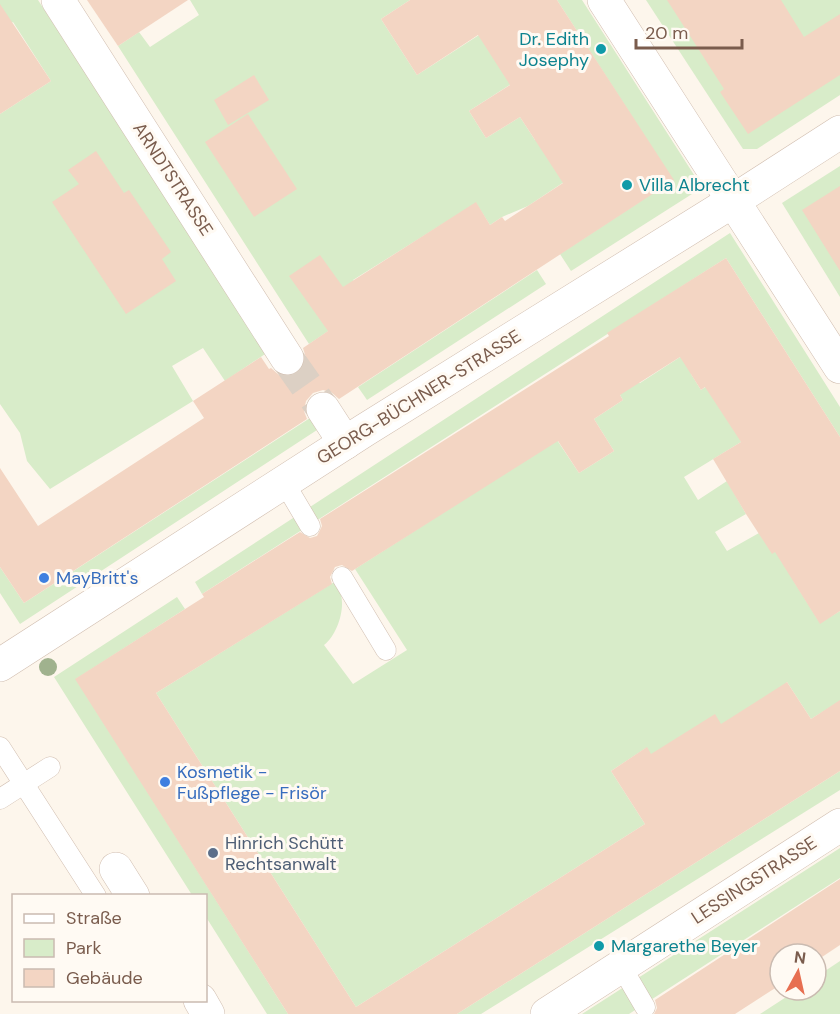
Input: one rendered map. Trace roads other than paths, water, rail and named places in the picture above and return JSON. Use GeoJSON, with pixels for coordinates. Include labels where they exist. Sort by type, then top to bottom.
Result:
{"type":"FeatureCollection","features":[{"type":"Feature","properties":{"kind":"street","name":"ARNDTSTRASSE"},"geometry":{"type":"LineString","coordinates":[[58,0],[287,357]]}},
{"type":"Feature","properties":{"kind":"street"},"geometry":{"type":"LineString","coordinates":[[604,0],[840,367]]}},
{"type":"Feature","properties":{"kind":"street","name":"GEORG-BÜCHNER-STRASSE"},"geometry":{"type":"LineString","coordinates":[[10,659],[345,443],[840,132]]}},
{"type":"Feature","properties":{"kind":"street"},"geometry":{"type":"LineString","coordinates":[[323,409],[345,443]]}},
{"type":"Feature","properties":{"kind":"street","name":"LESSINGSTRASSE"},"geometry":{"type":"LineString","coordinates":[[547,1014],[840,825]]}},
{"type":"Feature","properties":{"kind":"lane"},"geometry":{"type":"LineString","coordinates":[[284,482],[310,526]]}},
{"type":"Feature","properties":{"kind":"lane"},"geometry":{"type":"LineString","coordinates":[[342,577],[386,650]]}},
{"type":"Feature","properties":{"kind":"lane"},"geometry":{"type":"LineString","coordinates":[[0,747],[95,894]]}},
{"type":"Feature","properties":{"kind":"lane"},"geometry":{"type":"LineString","coordinates":[[0,799],[50,766]]}},
{"type":"Feature","properties":{"kind":"lane"},"geometry":{"type":"LineString","coordinates":[[621,966],[645,1007]]}},
{"type":"Feature","properties":{"kind":"tunnel"},"geometry":{"type":"LineString","coordinates":[[287,358],[323,409]]}},
{"type":"Feature","properties":{"kind":"place","name":"Dr. Edith Josephy"},"geometry":{"type":"Point","coordinates":[601,49]}},
{"type":"Feature","properties":{"kind":"place","name":"Villa Albrecht"},"geometry":{"type":"Point","coordinates":[627,185]}},
{"type":"Feature","properties":{"kind":"place","name":"MayBritt's"},"geometry":{"type":"Point","coordinates":[44,578]}},
{"type":"Feature","properties":{"kind":"place","name":"Kosmetik - Fußpflege - Frisör"},"geometry":{"type":"Point","coordinates":[165,782]}},
{"type":"Feature","properties":{"kind":"place","name":"Hinrich Schütt Rechtsanwalt"},"geometry":{"type":"Point","coordinates":[213,853]}},
{"type":"Feature","properties":{"kind":"place","name":"Margarethe Beyer"},"geometry":{"type":"Point","coordinates":[599,946]}}]}
